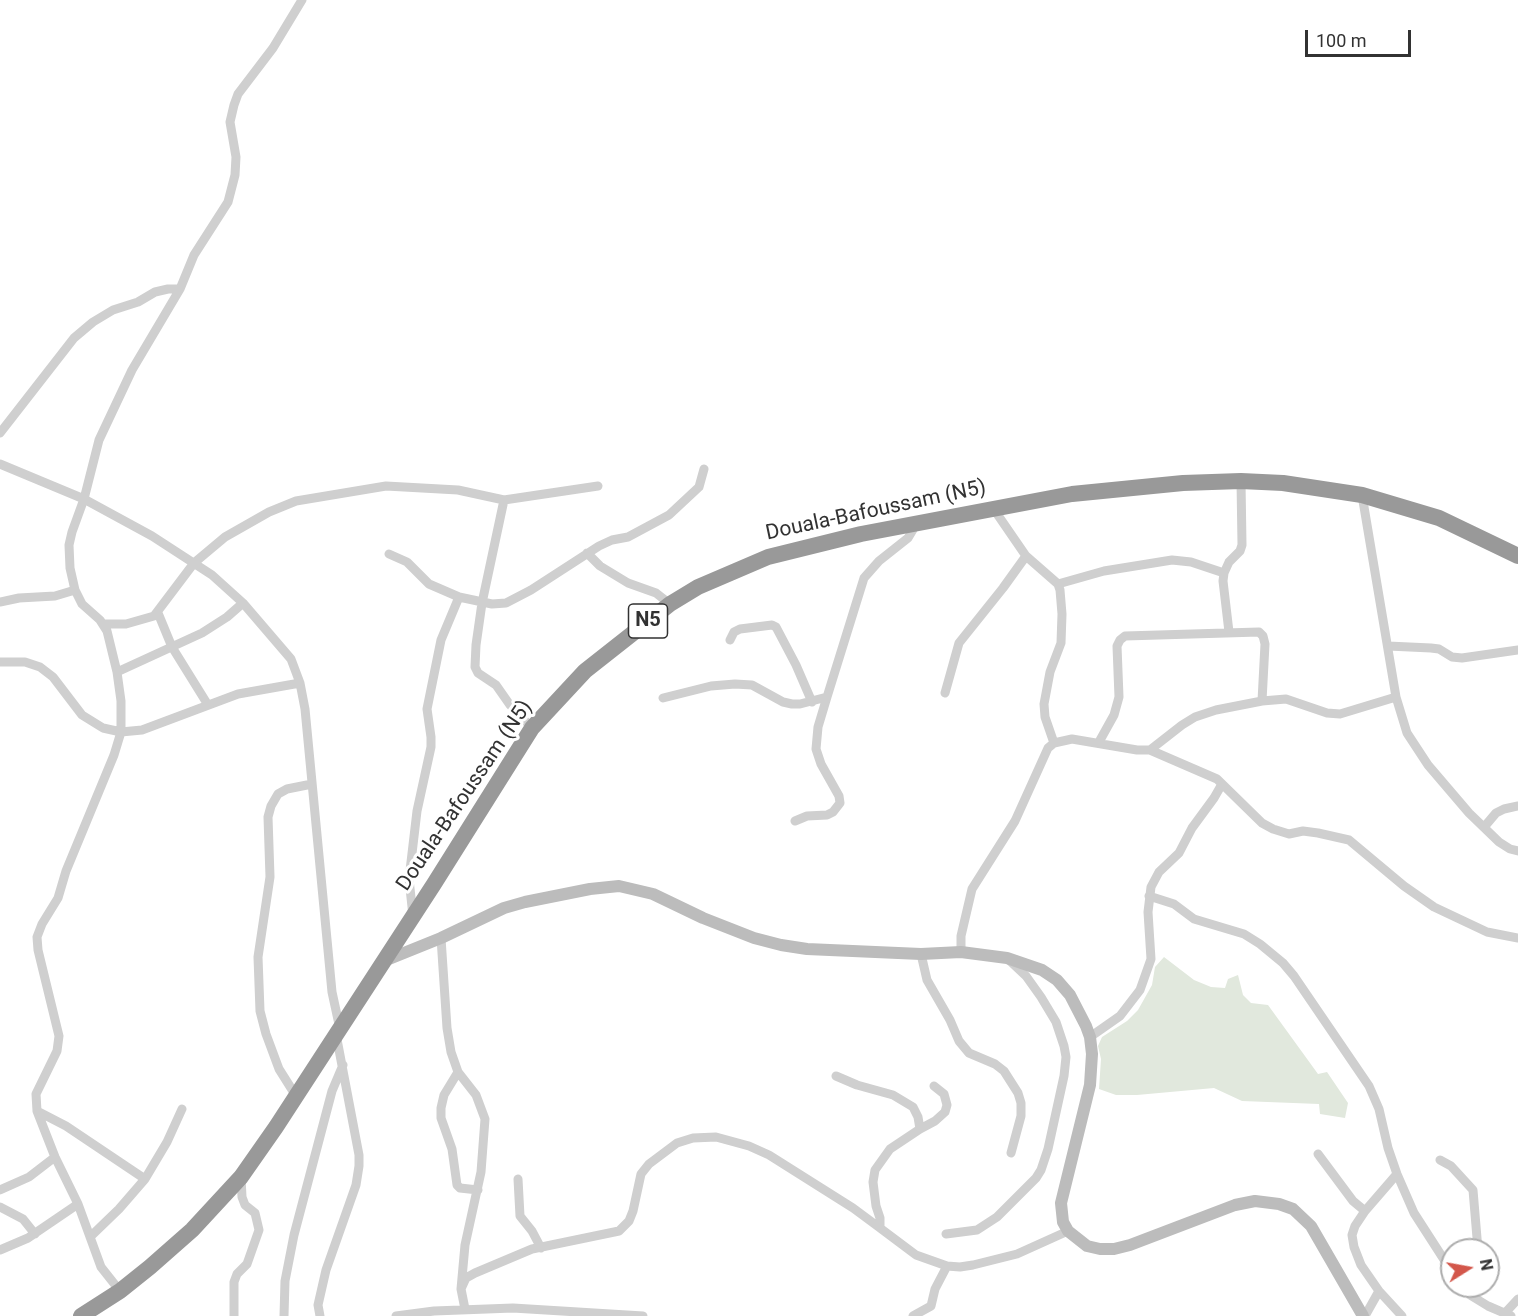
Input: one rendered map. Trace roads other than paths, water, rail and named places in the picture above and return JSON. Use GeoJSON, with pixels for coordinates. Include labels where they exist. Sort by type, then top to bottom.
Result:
{"type":"FeatureCollection","features":[{"type":"Feature","properties":{"kind":"highway","name":"Douala-Bafoussam (N5)"},"geometry":{"type":"LineString","coordinates":[[81,1316],[120,1291],[150,1267],[192,1230],[241,1177],[413,916],[532,728],[585,671],[670,604],[698,587],[768,557],[861,534],[993,508],[1141,486],[1241,481],[1283,483],[1362,495],[1439,518],[1518,555]]}},
{"type":"Feature","properties":{"kind":"street"},"geometry":{"type":"LineString","coordinates":[[120,1291],[101,1267],[78,1204],[55,1157],[37,1111],[36,1094],[57,1051],[59,1036],[38,950],[37,937],[57,898],[110,766],[121,732],[121,701],[117,672],[107,631],[104,624],[82,604],[75,590],[70,568],[69,545],[99,440],[137,359],[180,289],[194,255],[228,202],[236,158],[230,122],[238,94],[273,48],[302,0]]}},
{"type":"Feature","properties":{"kind":"street"},"geometry":{"type":"LineString","coordinates":[[0,433],[74,338],[93,322],[113,310],[138,302],[155,292],[180,289]]}},
{"type":"Feature","properties":{"kind":"street"},"geometry":{"type":"LineString","coordinates":[[0,464],[84,499],[152,536],[194,563],[222,583],[243,603],[291,659],[300,683],[305,709],[331,981],[359,1155],[356,1185],[326,1270],[318,1305],[320,1316]]}},
{"type":"Feature","properties":{"kind":"street"},"geometry":{"type":"LineString","coordinates":[[389,554],[407,562],[429,584],[459,597],[499,604],[514,600],[587,553],[612,540],[628,537],[669,515],[699,487],[704,469]]}},
{"type":"Feature","properties":{"kind":"street"},"geometry":{"type":"LineString","coordinates":[[1229,632],[1223,582],[1224,573],[1242,545],[1241,481]]}},
{"type":"Feature","properties":{"kind":"street"},"geometry":{"type":"LineString","coordinates":[[104,624],[133,623],[158,613],[194,563],[225,537],[243,525],[296,501],[386,486],[458,490],[504,500],[598,486]]}},
{"type":"Feature","properties":{"kind":"street"},"geometry":{"type":"LineString","coordinates":[[1362,495],[1402,722],[1414,745],[1469,813],[1499,842],[1518,851]]}},
{"type":"Feature","properties":{"kind":"street"},"geometry":{"type":"LineString","coordinates":[[504,500],[483,603],[475,666],[478,673],[496,685],[510,705],[532,728]]}},
{"type":"Feature","properties":{"kind":"street"},"geometry":{"type":"LineString","coordinates":[[993,508],[1026,556],[1058,584],[1062,602],[1060,643],[1050,672],[1044,704],[1045,717],[1054,742]]}},
{"type":"Feature","properties":{"kind":"street"},"geometry":{"type":"LineString","coordinates":[[795,821],[807,816],[827,815],[833,812],[840,803],[839,796],[820,764],[816,749],[818,727],[864,578],[879,561],[908,538],[917,523]]}},
{"type":"Feature","properties":{"kind":"street"},"geometry":{"type":"LineString","coordinates":[[587,553],[600,567],[628,583],[656,593],[670,604]]}},
{"type":"Feature","properties":{"kind":"street"},"geometry":{"type":"LineString","coordinates":[[945,693],[959,643],[1026,556]]}},
{"type":"Feature","properties":{"kind":"street"},"geometry":{"type":"LineString","coordinates":[[1058,584],[1104,571],[1172,560],[1191,562],[1224,573]]}},
{"type":"Feature","properties":{"kind":"street"},"geometry":{"type":"LineString","coordinates":[[0,602],[19,598],[55,596],[75,590]]}},
{"type":"Feature","properties":{"kind":"street"},"geometry":{"type":"LineString","coordinates":[[413,916],[409,879],[417,811],[430,747],[427,709],[441,640],[459,597]]}},
{"type":"Feature","properties":{"kind":"street"},"geometry":{"type":"LineString","coordinates":[[117,672],[202,633],[243,603]]}},
{"type":"Feature","properties":{"kind":"street"},"geometry":{"type":"LineString","coordinates":[[158,613],[172,647],[208,705]]}},
{"type":"Feature","properties":{"kind":"street"},"geometry":{"type":"LineString","coordinates":[[730,639],[734,632],[740,629],[766,625],[776,627],[796,664],[812,702]]}},
{"type":"Feature","properties":{"kind":"street"},"geometry":{"type":"LineString","coordinates":[[1100,742],[1114,715],[1119,697],[1116,652],[1120,639],[1125,636],[1259,632],[1265,644],[1262,701]]}},
{"type":"Feature","properties":{"kind":"street"},"geometry":{"type":"LineString","coordinates":[[1388,646],[1431,648],[1452,657],[1461,658],[1518,650]]}},
{"type":"Feature","properties":{"kind":"street"},"geometry":{"type":"LineString","coordinates":[[0,662],[26,662],[40,667],[53,677],[82,715],[103,728],[121,732],[142,730],[238,694],[300,683]]}},
{"type":"Feature","properties":{"kind":"street"},"geometry":{"type":"LineString","coordinates":[[663,699],[711,686],[735,684],[752,685],[783,702],[801,704],[827,697]]}},
{"type":"Feature","properties":{"kind":"street"},"geometry":{"type":"LineString","coordinates":[[1150,750],[1195,717],[1216,710],[1286,699],[1327,713],[1340,714],[1396,698]]}},
{"type":"Feature","properties":{"kind":"street"},"geometry":{"type":"LineString","coordinates":[[961,952],[961,936],[972,889],[1015,821],[1048,748],[1054,742],[1072,739],[1137,750],[1150,750],[1208,774],[1222,784],[1262,823],[1273,829],[1283,833],[1303,831],[1349,840],[1404,886],[1434,907],[1487,932],[1518,938]]}},
{"type":"Feature","properties":{"kind":"street"},"geometry":{"type":"LineString","coordinates":[[296,1096],[279,1069],[266,1034],[259,1002],[258,957],[270,877],[268,817],[271,806],[278,794],[287,789],[312,784]]}},
{"type":"Feature","properties":{"kind":"street"},"geometry":{"type":"LineString","coordinates":[[1090,1037],[1127,1009],[1144,981],[1151,959],[1149,896],[1155,879],[1179,853],[1192,828],[1222,784]]}},
{"type":"Feature","properties":{"kind":"street"},"geometry":{"type":"LineString","coordinates":[[1485,826],[1496,813],[1518,806]]}},
{"type":"Feature","properties":{"kind":"street"},"geometry":{"type":"LineString","coordinates":[[383,961],[441,938],[504,908],[590,889],[619,886],[653,894],[703,918],[754,938],[781,945],[807,949],[921,954],[961,952],[1007,958],[1042,970],[1057,980],[1081,1013],[1090,1037],[1092,1067],[1090,1085],[1061,1203],[1063,1222],[1068,1231],[1087,1246],[1100,1249],[1114,1248],[1130,1245],[1235,1204],[1254,1201],[1279,1204],[1293,1209],[1311,1226],[1364,1316],[1379,1291]]}},
{"type":"Feature","properties":{"kind":"street"},"geometry":{"type":"LineString","coordinates":[[1149,896],[1174,904],[1194,919],[1244,934],[1283,963],[1311,998],[1369,1086],[1379,1109],[1397,1174],[1414,1213],[1440,1253]]}},
{"type":"Feature","properties":{"kind":"street"},"geometry":{"type":"LineString","coordinates":[[441,938],[447,1028],[451,1052],[458,1072],[476,1095],[485,1119],[484,1144],[477,1190],[465,1245],[461,1289],[465,1309]]}},
{"type":"Feature","properties":{"kind":"street"},"geometry":{"type":"LineString","coordinates":[[921,954],[927,980],[959,1041],[969,1053],[995,1064],[1004,1071],[1018,1093],[1021,1116],[1011,1153]]}},
{"type":"Feature","properties":{"kind":"street"},"geometry":{"type":"LineString","coordinates":[[946,1234],[977,1230],[997,1218],[1036,1178],[1048,1149],[1064,1076],[1066,1057],[1064,1046],[1056,1022],[1041,997],[1026,976],[1007,958]]}},
{"type":"Feature","properties":{"kind":"street"},"geometry":{"type":"LineString","coordinates":[[284,1316],[285,1281],[294,1235],[332,1091],[343,1065]]}},
{"type":"Feature","properties":{"kind":"street"},"geometry":{"type":"LineString","coordinates":[[458,1072],[444,1095],[441,1118],[452,1149],[457,1185],[460,1188],[477,1190]]}},
{"type":"Feature","properties":{"kind":"street"},"geometry":{"type":"LineString","coordinates":[[836,1076],[857,1085],[893,1095],[904,1101],[912,1107],[918,1117],[920,1129]]}},
{"type":"Feature","properties":{"kind":"street"},"geometry":{"type":"LineString","coordinates":[[880,1228],[873,1182],[875,1170],[891,1149],[945,1112],[944,1094],[934,1086]]}},
{"type":"Feature","properties":{"kind":"street"},"geometry":{"type":"LineString","coordinates":[[90,1237],[145,1179],[167,1142],[182,1109]]}},
{"type":"Feature","properties":{"kind":"street"},"geometry":{"type":"LineString","coordinates":[[37,1111],[66,1126],[145,1179]]}},
{"type":"Feature","properties":{"kind":"street"},"geometry":{"type":"LineString","coordinates":[[461,1289],[466,1278],[475,1273],[532,1250],[620,1231],[629,1221],[641,1174],[649,1164],[677,1143],[706,1136],[748,1146],[769,1155],[853,1208],[916,1255],[947,1266],[960,1267],[995,1261],[1017,1254],[1068,1231]]}},
{"type":"Feature","properties":{"kind":"street"},"geometry":{"type":"LineString","coordinates":[[1318,1154],[1353,1202],[1365,1211]]}},
{"type":"Feature","properties":{"kind":"street"},"geometry":{"type":"LineString","coordinates":[[0,1190],[29,1177],[55,1157]]}},
{"type":"Feature","properties":{"kind":"street"},"geometry":{"type":"LineString","coordinates":[[1440,1160],[1450,1166],[1473,1190],[1477,1238]]}},
{"type":"Feature","properties":{"kind":"street"},"geometry":{"type":"LineString","coordinates":[[1397,1174],[1365,1211],[1355,1226],[1353,1235],[1354,1247],[1361,1265],[1379,1291],[1402,1316]]}},
{"type":"Feature","properties":{"kind":"street"},"geometry":{"type":"LineString","coordinates":[[234,1316],[234,1282],[237,1274],[247,1264],[259,1230],[255,1214],[245,1205],[242,1197],[241,1177]]}},
{"type":"Feature","properties":{"kind":"street"},"geometry":{"type":"LineString","coordinates":[[518,1179],[520,1216],[532,1231],[541,1248]]}},
{"type":"Feature","properties":{"kind":"street"},"geometry":{"type":"LineString","coordinates":[[0,1250],[23,1241],[78,1204]]}},
{"type":"Feature","properties":{"kind":"street"},"geometry":{"type":"LineString","coordinates":[[0,1207],[22,1219],[34,1234]]}},
{"type":"Feature","properties":{"kind":"street"},"geometry":{"type":"LineString","coordinates":[[914,1316],[931,1306],[935,1289],[947,1266]]}},
{"type":"Feature","properties":{"kind":"street"},"geometry":{"type":"LineString","coordinates":[[1483,1298],[1508,1315],[1518,1299]]}},
{"type":"Feature","properties":{"kind":"street"},"geometry":{"type":"LineString","coordinates":[[396,1316],[465,1309],[643,1316]]}}]}
